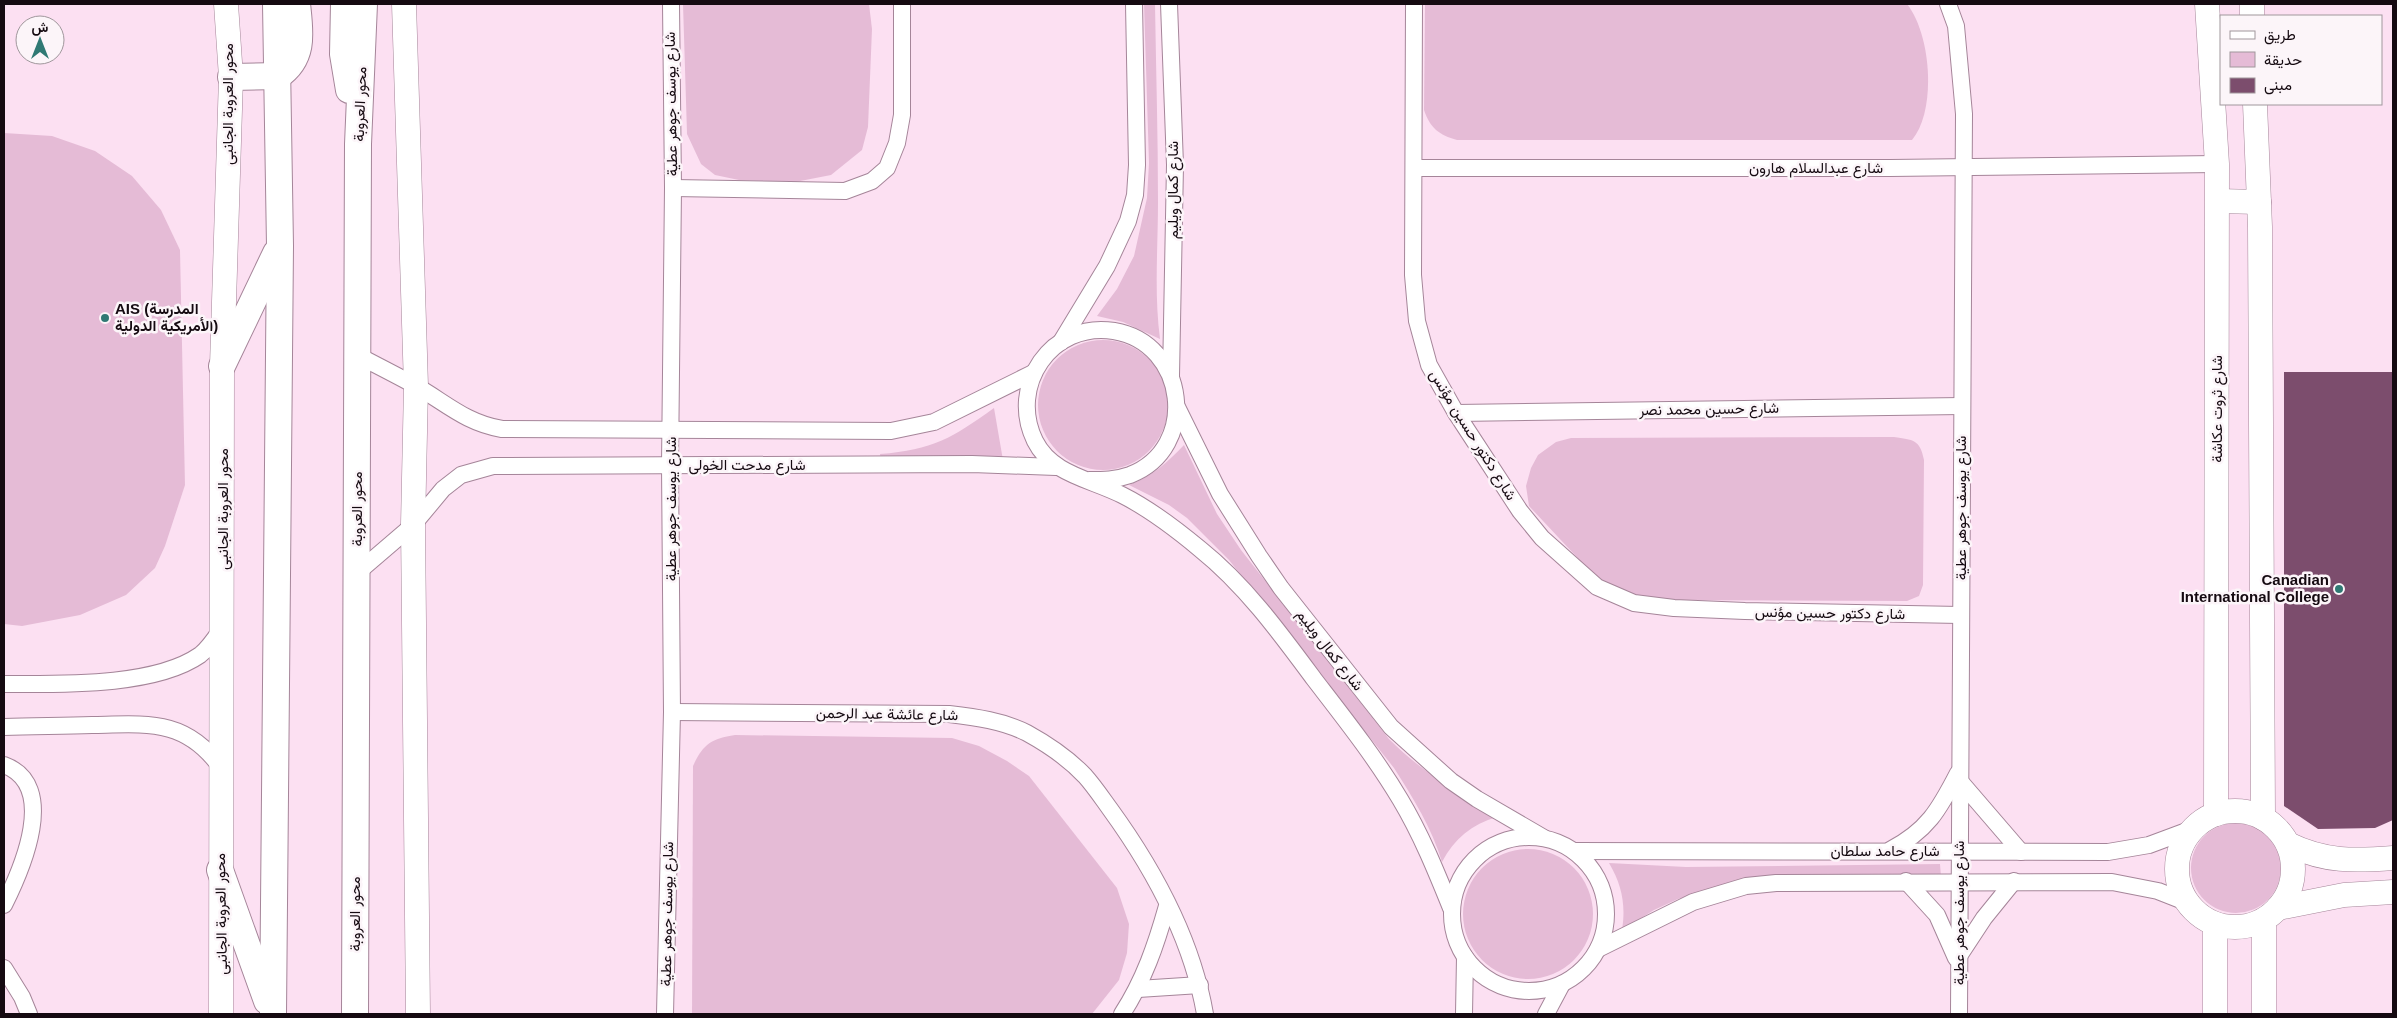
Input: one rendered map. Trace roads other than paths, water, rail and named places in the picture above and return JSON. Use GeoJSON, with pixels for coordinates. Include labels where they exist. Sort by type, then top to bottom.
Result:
{"type":"FeatureCollection","features":[{"type":"Feature","properties":{"kind":"main road"},"geometry":{"type":"LineString","coordinates":[[272,1014],[280,246],[276,4]]}},
{"type":"Feature","properties":{"kind":"main road"},"geometry":{"type":"LineString","coordinates":[[231,77],[278,76],[291,65],[299,49],[300,32],[297,4]]}},
{"type":"Feature","properties":{"kind":"main road"},"geometry":{"type":"LineString","coordinates":[[344,4],[345,67],[350,95],[359,117]]}},
{"type":"Feature","properties":{"kind":"main road","name":"محور العروبة"},"geometry":{"type":"LineString","coordinates":[[355,1014],[359,117],[364,4]]}},
{"type":"Feature","properties":{"kind":"main road"},"geometry":{"type":"LineString","coordinates":[[222,366],[280,246]]}},
{"type":"Feature","properties":{"kind":"main road"},"geometry":{"type":"LineString","coordinates":[[220,870],[272,1014]]}},
{"type":"Feature","properties":{"kind":"street","name":"محور العروبة الجانبى"},"geometry":{"type":"LineString","coordinates":[[221,1014],[222,366],[231,77],[226,4]]}},
{"type":"Feature","properties":{"kind":"street"},"geometry":{"type":"LineString","coordinates":[[404,4],[416,386],[413,525],[418,1014]]}},
{"type":"Feature","properties":{"kind":"street","name":"شارع يوسف جوهر عطية"},"geometry":{"type":"LineString","coordinates":[[665,1014],[672,712],[670,465],[673,188],[671,4]]}},
{"type":"Feature","properties":{"kind":"street"},"geometry":{"type":"LineString","coordinates":[[673,188],[837,191],[860,187],[872,181],[887,168],[899,134],[902,115],[902,4]]}},
{"type":"Feature","properties":{"kind":"street"},"geometry":{"type":"LineString","coordinates":[[1061,342],[1107,266],[1128,221],[1135,195],[1137,165],[1134,4]]}},
{"type":"Feature","properties":{"kind":"street","name":"شارع كمال ويليم"},"geometry":{"type":"LineString","coordinates":[[1169,4],[1174,165],[1171,376]]}},
{"type":"Feature","properties":{"kind":"street","name":"شارع دكتور حسين مؤنس"},"geometry":{"type":"LineString","coordinates":[[1414,4],[1413,275],[1417,321],[1429,365],[1456,413],[1520,511],[1542,538],[1597,587],[1634,603],[1674,608],[1745,611],[1960,615]]}},
{"type":"Feature","properties":{"kind":"street","name":"شارع يوسف جوهر عطية"},"geometry":{"type":"LineString","coordinates":[[1948,4],[1956,26],[1961,66],[1963,167],[1959,1014]]}},
{"type":"Feature","properties":{"kind":"street","name":"شارع ثروت عكاشة"},"geometry":{"type":"LineString","coordinates":[[2207,4],[2218,164],[2216,814]]}},
{"type":"Feature","properties":{"kind":"street"},"geometry":{"type":"LineString","coordinates":[[2255,105],[2259,202],[2263,818]]}},
{"type":"Feature","properties":{"kind":"street","name":"شارع عبدالسلام هارون"},"geometry":{"type":"LineString","coordinates":[[1414,168],[1963,167],[2218,164]]}},
{"type":"Feature","properties":{"kind":"street"},"geometry":{"type":"LineString","coordinates":[[2218,201],[2259,202]]}},
{"type":"Feature","properties":{"kind":"street"},"geometry":{"type":"LineString","coordinates":[[1096,330],[1115,331],[1133,337],[1149,347],[1162,360],[1171,376],[1176,391],[1177,407],[1174,428],[1164,448],[1150,464],[1124,477],[1110,480],[1089,480],[1072,475],[1056,467],[1036,443],[1027,421],[1026,397],[1033,373],[1044,356],[1061,342],[1078,334],[1096,330]]}},
{"type":"Feature","properties":{"kind":"street"},"geometry":{"type":"LineString","coordinates":[[357,355],[416,386],[462,415],[483,426],[493,428],[671,432],[865,432],[913,428],[952,414],[1033,373]]}},
{"type":"Feature","properties":{"kind":"street","name":"شارع حسين محمد نصر"},"geometry":{"type":"LineString","coordinates":[[1456,413],[1962,406]]}},
{"type":"Feature","properties":{"kind":"street","name":"شارع كمال ويليم"},"geometry":{"type":"LineString","coordinates":[[1177,407],[1220,494],[1259,556],[1287,596],[1391,727],[1451,782],[1544,838]]}},
{"type":"Feature","properties":{"kind":"street","name":"شارع مدحت الخولى"},"geometry":{"type":"LineString","coordinates":[[357,572],[413,525],[443,489],[461,476],[475,470],[494,466],[972,464],[1056,467]]}},
{"type":"Feature","properties":{"kind":"street","name":"شارع كمال ويليم"},"geometry":{"type":"LineString","coordinates":[[1089,480],[1123,496],[1174,529],[1229,575],[1258,606],[1289,644],[1390,783],[1422,840],[1451,908]]}},
{"type":"Feature","properties":{"kind":"street"},"geometry":{"type":"LineString","coordinates":[[4,684],[83,682],[158,674],[185,664],[202,654],[223,626]]}},
{"type":"Feature","properties":{"kind":"street","name":"شارع عائشة عبد الرحمن"},"geometry":{"type":"LineString","coordinates":[[672,712],[950,714],[995,722],[1025,732],[1048,746],[1085,776],[1121,824],[1150,869],[1167,906],[1183,934],[1200,985],[1205,1014]]}},
{"type":"Feature","properties":{"kind":"street"},"geometry":{"type":"LineString","coordinates":[[4,727],[157,725],[185,734],[198,742],[209,751],[221,768]]}},
{"type":"Feature","properties":{"kind":"street"},"geometry":{"type":"LineString","coordinates":[[4,764],[22,777],[32,795],[34,806],[22,861],[4,905]]}},
{"type":"Feature","properties":{"kind":"street"},"geometry":{"type":"LineString","coordinates":[[1886,852],[1910,840],[1932,819],[1959,776],[2021,852]]}},
{"type":"Feature","properties":{"kind":"street"},"geometry":{"type":"LineString","coordinates":[[2264,1014],[2271,914],[2287,897],[2294,871],[2288,844],[2278,829],[2263,818],[2248,812],[2232,811],[2216,814],[2192,829],[2183,842],[2178,856],[2176,872],[2179,888],[2186,902],[2199,915],[2215,924],[2240,927],[2271,914],[2335,897],[2393,892]]}},
{"type":"Feature","properties":{"kind":"street","name":"شارع حامد سلطان"},"geometry":{"type":"LineString","coordinates":[[1574,851],[2108,852],[2133,850],[2192,829]]}},
{"type":"Feature","properties":{"kind":"street"},"geometry":{"type":"LineString","coordinates":[[1544,838],[1574,851],[1590,866],[1603,892],[1606,907],[1605,928],[1598,949],[1583,970],[1562,984],[1536,991],[1508,988],[1484,977],[1465,957],[1454,934],[1451,908],[1460,877],[1482,852],[1512,839],[1544,838]]}},
{"type":"Feature","properties":{"kind":"street"},"geometry":{"type":"LineString","coordinates":[[2288,844],[2305,852],[2334,860],[2393,858]]}},
{"type":"Feature","properties":{"kind":"street"},"geometry":{"type":"LineString","coordinates":[[1906,881],[1937,915],[1959,960]]}},
{"type":"Feature","properties":{"kind":"street","name":"شارع حامد سلطان"},"geometry":{"type":"LineString","coordinates":[[1598,949],[1693,902],[1746,886],[1776,883],[1906,881],[2112,882],[2142,886],[2186,902]]}},
{"type":"Feature","properties":{"kind":"street"},"geometry":{"type":"LineString","coordinates":[[1959,960],[1984,918],[2014,881]]}},
{"type":"Feature","properties":{"kind":"street"},"geometry":{"type":"LineString","coordinates":[[1122,1014],[1138,989],[1154,952],[1167,906]]}},
{"type":"Feature","properties":{"kind":"street"},"geometry":{"type":"LineString","coordinates":[[2215,924],[2215,1014]]}},
{"type":"Feature","properties":{"kind":"street"},"geometry":{"type":"LineString","coordinates":[[1464,1014],[1465,957]]}},
{"type":"Feature","properties":{"kind":"street"},"geometry":{"type":"LineString","coordinates":[[4,968],[22,997],[29,1014]]}},
{"type":"Feature","properties":{"kind":"street"},"geometry":{"type":"LineString","coordinates":[[1546,1014],[1562,984]]}},
{"type":"Feature","properties":{"kind":"street"},"geometry":{"type":"LineString","coordinates":[[1138,989],[1200,985]]}},
{"type":"Feature","properties":{"kind":"place","name":"AIS (المدرسة الأمريكية الدولية)"},"geometry":{"type":"Point","coordinates":[105,318]}},
{"type":"Feature","properties":{"kind":"place","name":"Canadian International College"},"geometry":{"type":"Point","coordinates":[2339,589]}}]}
